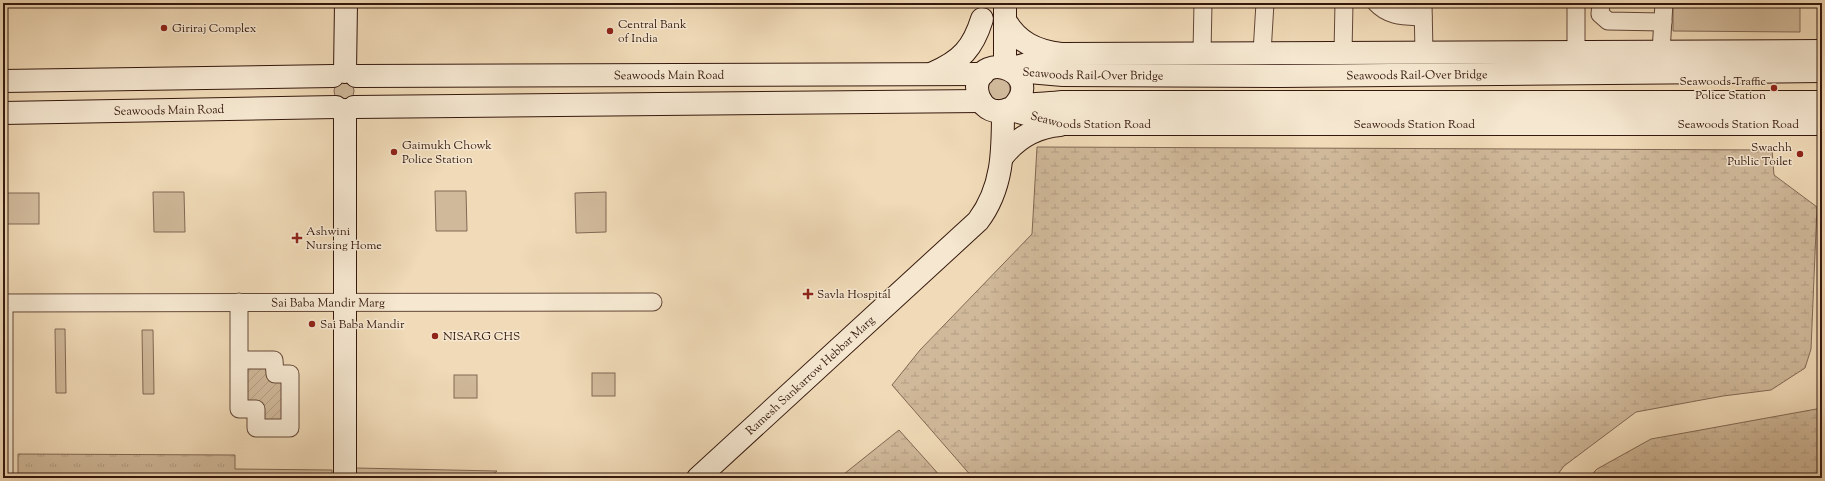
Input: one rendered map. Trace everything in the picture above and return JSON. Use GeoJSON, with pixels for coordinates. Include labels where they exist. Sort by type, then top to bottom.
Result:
{"type":"FeatureCollection","features":[{"type":"Feature","properties":{"kind":"main road"},"geometry":{"type":"LineString","coordinates":[[345,75],[346,3]]}},
{"type":"Feature","properties":{"kind":"main road"},"geometry":{"type":"LineString","coordinates":[[982,11],[999,70]]}},
{"type":"Feature","properties":{"kind":"main road"},"geometry":{"type":"LineString","coordinates":[[931,74],[953,63],[961,57],[974,40],[982,11]]}},
{"type":"Feature","properties":{"kind":"main road"},"geometry":{"type":"LineString","coordinates":[[999,70],[1005,11]]}},
{"type":"Feature","properties":{"kind":"main road"},"geometry":{"type":"LineString","coordinates":[[1005,11],[1013,32],[1025,43],[1044,52],[1063,54],[1822,51]]}},
{"type":"Feature","properties":{"kind":"main road"},"geometry":{"type":"LineString","coordinates":[[1063,54],[999,70],[977,87],[981,101],[990,109],[1008,109],[1063,102],[1822,102]]}},
{"type":"Feature","properties":{"kind":"main road"},"geometry":{"type":"LineString","coordinates":[[999,70],[1018,75],[1022,88],[1018,102],[1008,109]]}},
{"type":"Feature","properties":{"kind":"main road","name":"Seawoods Main Road"},"geometry":{"type":"LineString","coordinates":[[3,81],[345,75],[931,74],[999,70]]}},
{"type":"Feature","properties":{"kind":"main road","name":"Seawoods Rail-Over Bridge"},"geometry":{"type":"LineString","coordinates":[[999,70],[1063,75],[1281,76],[1822,71]]}},
{"type":"Feature","properties":{"kind":"main road"},"geometry":{"type":"LineString","coordinates":[[345,75],[360,80],[363,91],[360,102],[345,108],[329,101],[326,92],[328,83],[345,75]]}},
{"type":"Feature","properties":{"kind":"main road","name":"Seawoods Main Road"},"geometry":{"type":"LineString","coordinates":[[3,113],[981,101]]}},
{"type":"Feature","properties":{"kind":"main road"},"geometry":{"type":"LineString","coordinates":[[345,108],[345,478]]}},
{"type":"Feature","properties":{"kind":"main road","name":"Seawoods Station Road"},"geometry":{"type":"LineString","coordinates":[[1008,109],[1064,124],[1822,124]]}},
{"type":"Feature","properties":{"kind":"main road","name":"Ramesh Sankarrow Hebbar Marg"},"geometry":{"type":"LineString","coordinates":[[698,478],[978,221],[992,199],[999,177],[1008,109]]}},
{"type":"Feature","properties":{"kind":"main road"},"geometry":{"type":"LineString","coordinates":[[1002,156],[1016,140],[1025,135],[1045,127],[1064,124]]}},
{"type":"Feature","properties":{"kind":"street"},"geometry":{"type":"LineString","coordinates":[[1202,53],[1203,3]]}},
{"type":"Feature","properties":{"kind":"street"},"geometry":{"type":"LineString","coordinates":[[1262,53],[1265,3]]}},
{"type":"Feature","properties":{"kind":"street"},"geometry":{"type":"LineString","coordinates":[[1343,53],[1344,3]]}},
{"type":"Feature","properties":{"kind":"street"},"geometry":{"type":"LineString","coordinates":[[1376,3],[1388,13],[1395,16],[1423,10],[1424,53]]}},
{"type":"Feature","properties":{"kind":"street"},"geometry":{"type":"LineString","coordinates":[[1576,3],[1576,52]]}},
{"type":"Feature","properties":{"kind":"street"},"geometry":{"type":"LineString","coordinates":[[1601,3],[1600,14],[1608,21],[1663,22]]}},
{"type":"Feature","properties":{"kind":"street"},"geometry":{"type":"LineString","coordinates":[[1661,52],[1664,3]]}},
{"type":"Feature","properties":{"kind":"street"},"geometry":{"type":"LineString","coordinates":[[239,302],[239,360],[239,409],[256,409],[256,428],[290,428],[290,374],[274,374],[274,360],[239,360]]}},
{"type":"Feature","properties":{"kind":"street","name":"Sai Baba Mandir Marg"},"geometry":{"type":"LineString","coordinates":[[3,303],[653,302]]}},
{"type":"Feature","properties":{"kind":"street"},"geometry":{"type":"LineString","coordinates":[[3,303],[4,478]]}},
{"type":"Feature","properties":{"kind":"green space"},"geometry":{"type":"Polygon","coordinates":[[[1673,3],[1800,3],[1800,32],[1673,31],[1673,3]]]}},
{"type":"Feature","properties":{"kind":"green space"},"geometry":{"type":"Polygon","coordinates":[[[999,78],[1007,81],[1010,89],[1007,97],[999,100],[991,97],[988,89],[991,81],[999,78]]]}},
{"type":"Feature","properties":{"kind":"green space"},"geometry":{"type":"Polygon","coordinates":[[[344,81],[351,84],[354,91],[351,98],[344,101],[337,98],[334,91],[337,84],[344,81]]]}},
{"type":"Feature","properties":{"kind":"green space"},"geometry":{"type":"Polygon","coordinates":[[[1037,147],[1772,150],[1774,175],[1817,207],[1811,349],[1805,368],[1771,390],[1723,396],[1636,412],[1564,466],[1555,478],[973,478],[892,385],[920,350],[1032,234],[1037,147]]]}},
{"type":"Feature","properties":{"kind":"green space"},"geometry":{"type":"Polygon","coordinates":[[[435,191],[466,191],[467,231],[436,231],[435,191]]]}},
{"type":"Feature","properties":{"kind":"green space"},"geometry":{"type":"Polygon","coordinates":[[[153,192],[184,192],[185,232],[154,232],[153,192]]]}},
{"type":"Feature","properties":{"kind":"green space"},"geometry":{"type":"Polygon","coordinates":[[[606,192],[606,232],[576,233],[575,193],[606,192]]]}},
{"type":"Feature","properties":{"kind":"green space"},"geometry":{"type":"Polygon","coordinates":[[[3,193],[39,193],[39,224],[3,224],[3,193]]]}},
{"type":"Feature","properties":{"kind":"green space"},"geometry":{"type":"Polygon","coordinates":[[[55,329],[65,329],[66,393],[56,393],[55,329]]]}},
{"type":"Feature","properties":{"kind":"green space"},"geometry":{"type":"Polygon","coordinates":[[[142,330],[153,330],[154,394],[143,394],[142,330]]]}},
{"type":"Feature","properties":{"kind":"green space"},"geometry":{"type":"Polygon","coordinates":[[[239,360],[290,374],[290,428],[256,428],[256,410],[239,409],[239,360]]]}},
{"type":"Feature","properties":{"kind":"green space"},"geometry":{"type":"Polygon","coordinates":[[[592,373],[615,373],[615,396],[592,396],[592,373]]]}},
{"type":"Feature","properties":{"kind":"green space"},"geometry":{"type":"Polygon","coordinates":[[[454,375],[477,375],[477,398],[454,398],[454,375]]]}},
{"type":"Feature","properties":{"kind":"green space"},"geometry":{"type":"Polygon","coordinates":[[[1822,408],[1822,478],[1588,478],[1597,469],[1651,439],[1822,408]]]}},
{"type":"Feature","properties":{"kind":"green space"},"geometry":{"type":"Polygon","coordinates":[[[899,430],[942,478],[839,478],[899,430]]]}},
{"type":"Feature","properties":{"kind":"green space"},"geometry":{"type":"Polygon","coordinates":[[[18,454],[235,455],[235,469],[332,470],[332,478],[18,478],[18,454]]]}},
{"type":"Feature","properties":{"kind":"green space"},"geometry":{"type":"Polygon","coordinates":[[[356,468],[497,471],[488,478],[356,478],[356,468]]]}},
{"type":"Feature","properties":{"kind":"place","name":"Giriraj Complex"},"geometry":{"type":"Point","coordinates":[164,28]}},
{"type":"Feature","properties":{"kind":"place","name":"Central Bank of India"},"geometry":{"type":"Point","coordinates":[610,31]}},
{"type":"Feature","properties":{"kind":"place","name":"Seawoods Traffic Police Station"},"geometry":{"type":"Point","coordinates":[1774,88]}},
{"type":"Feature","properties":{"kind":"place","name":"Gaimukh Chowk Police Station"},"geometry":{"type":"Point","coordinates":[394,152]}},
{"type":"Feature","properties":{"kind":"place","name":"Swachh Public Toilet"},"geometry":{"type":"Point","coordinates":[1800,154]}},
{"type":"Feature","properties":{"kind":"place","name":"Ashwini Nursing Home"},"geometry":{"type":"Point","coordinates":[297,238]}},
{"type":"Feature","properties":{"kind":"place","name":"Savla Hospital"},"geometry":{"type":"Point","coordinates":[808,294]}},
{"type":"Feature","properties":{"kind":"place","name":"Sai Baba Mandir"},"geometry":{"type":"Point","coordinates":[312,324]}},
{"type":"Feature","properties":{"kind":"place","name":"NISARG CHS"},"geometry":{"type":"Point","coordinates":[435,336]}}]}
